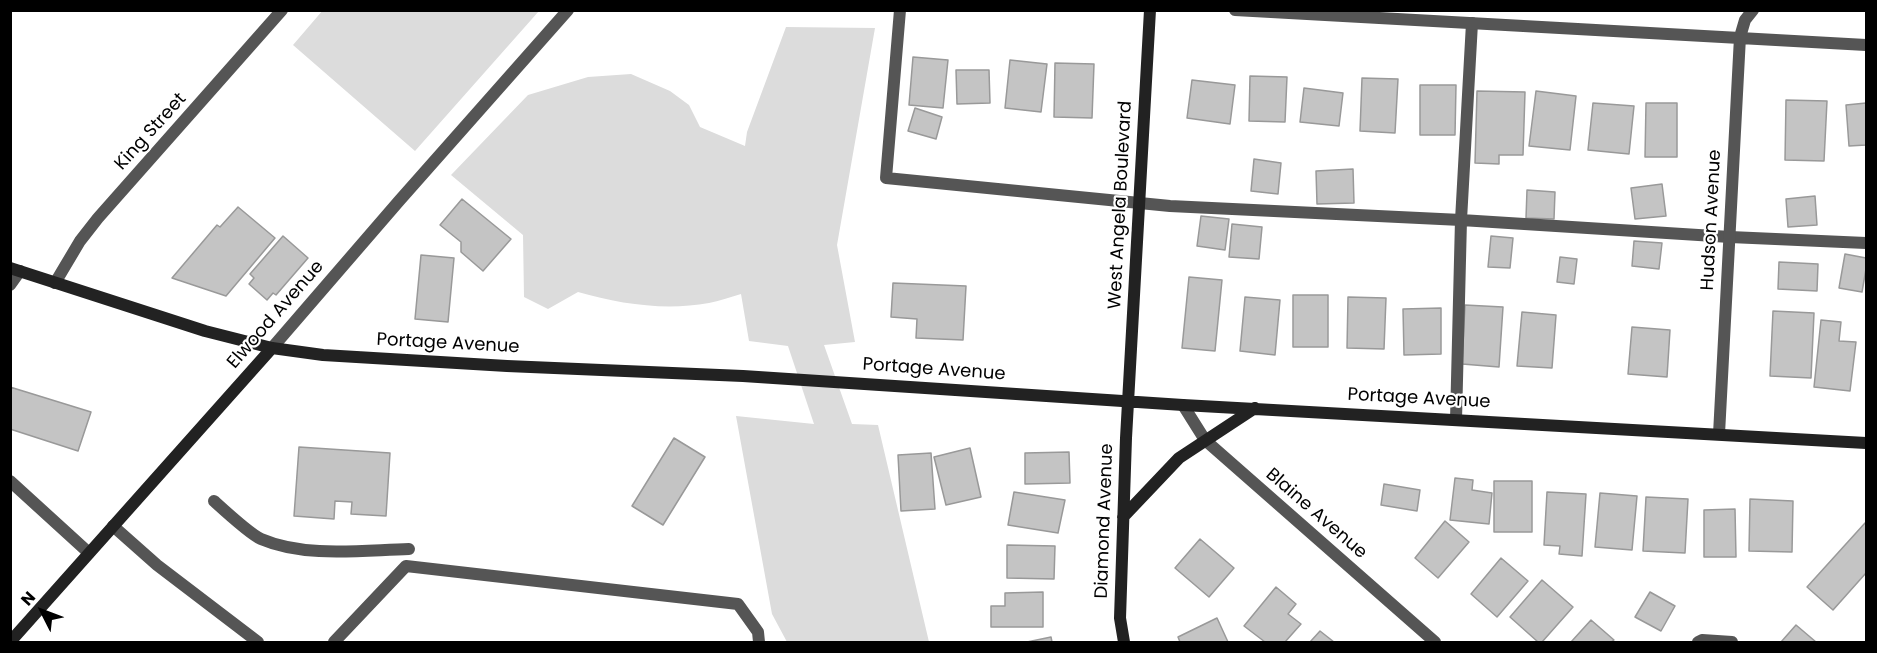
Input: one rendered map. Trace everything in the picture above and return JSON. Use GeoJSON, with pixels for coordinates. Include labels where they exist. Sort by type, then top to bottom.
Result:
{"type":"FeatureCollection","features":[{"type":"Feature","properties":{"kind":"main road","name":"West Angela Boulevard"},"geometry":{"type":"LineString","coordinates":[[1129,401],[1150,10]]}},
{"type":"Feature","properties":{"kind":"main road","name":"Portage Avenue"},"geometry":{"type":"LineString","coordinates":[[15,269],[205,331],[272,348],[323,355],[442,363],[753,376],[1184,405],[1866,443]]}},
{"type":"Feature","properties":{"kind":"main road","name":"Elwood Avenue"},"geometry":{"type":"LineString","coordinates":[[10,642],[272,348]]}},
{"type":"Feature","properties":{"kind":"main road","name":"Diamond Avenue"},"geometry":{"type":"LineString","coordinates":[[1124,642],[1120,618],[1129,401]]}},
{"type":"Feature","properties":{"kind":"main road"},"geometry":{"type":"LineString","coordinates":[[1124,517],[1179,458],[1255,408]]}},
{"type":"Feature","properties":{"kind":"street","name":"King Street"},"geometry":{"type":"LineString","coordinates":[[55,283],[80,241],[98,218],[282,10]]}},
{"type":"Feature","properties":{"kind":"street","name":"Elwood Avenue"},"geometry":{"type":"LineString","coordinates":[[272,348],[568,10]]}},
{"type":"Feature","properties":{"kind":"street"},"geometry":{"type":"LineString","coordinates":[[900,10],[886,178],[1170,206],[1866,243]]}},
{"type":"Feature","properties":{"kind":"street"},"geometry":{"type":"LineString","coordinates":[[1235,10],[1866,45]]}},
{"type":"Feature","properties":{"kind":"street","name":"Hudson Avenue"},"geometry":{"type":"LineString","coordinates":[[1719,434],[1740,37],[1745,20],[1753,10]]}},
{"type":"Feature","properties":{"kind":"street"},"geometry":{"type":"LineString","coordinates":[[1456,420],[1461,220],[1472,23]]}},
{"type":"Feature","properties":{"kind":"street"},"geometry":{"type":"LineString","coordinates":[[10,285],[15,269]]}},
{"type":"Feature","properties":{"kind":"street","name":"Blaine Avenue"},"geometry":{"type":"LineString","coordinates":[[1184,405],[1205,440],[1435,642]]}},
{"type":"Feature","properties":{"kind":"street"},"geometry":{"type":"LineString","coordinates":[[10,481],[89,553]]}},
{"type":"Feature","properties":{"kind":"street"},"geometry":{"type":"LineString","coordinates":[[214,501],[260,539],[295,548],[333,551],[409,549]]}},
{"type":"Feature","properties":{"kind":"street"},"geometry":{"type":"LineString","coordinates":[[113,526],[158,565],[258,642]]}},
{"type":"Feature","properties":{"kind":"street"},"geometry":{"type":"LineString","coordinates":[[334,642],[406,566],[738,604],[758,632],[759,642]]}},
{"type":"Feature","properties":{"kind":"street"},"geometry":{"type":"LineString","coordinates":[[1698,642],[1702,640],[1732,642]]}},
{"type":"Feature","properties":{"kind":"shaded area"},"geometry":{"type":"Polygon","coordinates":[[[323,10],[539,11],[415,151],[293,45],[323,10]]]}},
{"type":"Feature","properties":{"kind":"shaded area"},"geometry":{"type":"Polygon","coordinates":[[[786,27],[875,28],[837,245],[855,342],[824,345],[852,424],[878,425],[929,642],[787,642],[772,614],[736,416],[814,424],[788,346],[749,341],[741,294],[709,303],[659,306],[626,303],[578,292],[548,309],[524,297],[523,235],[451,175],[528,95],[588,77],[631,74],[670,91],[689,105],[700,127],[745,146],[747,132],[786,27]]]}},
{"type":"Feature","properties":{"kind":"building"},"geometry":{"type":"Polygon","coordinates":[[[913,57],[948,60],[943,108],[909,105],[913,57]]]}},
{"type":"Feature","properties":{"kind":"building"},"geometry":{"type":"Polygon","coordinates":[[[1010,60],[1047,64],[1041,112],[1005,108],[1010,60]]]}},
{"type":"Feature","properties":{"kind":"building"},"geometry":{"type":"Polygon","coordinates":[[[1055,63],[1094,64],[1092,118],[1054,117],[1055,63]]]}},
{"type":"Feature","properties":{"kind":"building"},"geometry":{"type":"Polygon","coordinates":[[[956,70],[989,70],[990,103],[957,104],[956,70]]]}},
{"type":"Feature","properties":{"kind":"building"},"geometry":{"type":"Polygon","coordinates":[[[1250,76],[1287,77],[1285,122],[1249,121],[1250,76]]]}},
{"type":"Feature","properties":{"kind":"building"},"geometry":{"type":"Polygon","coordinates":[[[1362,78],[1398,79],[1395,133],[1360,131],[1362,78]]]}},
{"type":"Feature","properties":{"kind":"building"},"geometry":{"type":"Polygon","coordinates":[[[1192,80],[1235,85],[1230,124],[1187,118],[1192,80]]]}},
{"type":"Feature","properties":{"kind":"building"},"geometry":{"type":"Polygon","coordinates":[[[1420,85],[1456,85],[1455,135],[1420,135],[1420,85]]]}},
{"type":"Feature","properties":{"kind":"building"},"geometry":{"type":"Polygon","coordinates":[[[1304,88],[1343,93],[1339,126],[1300,122],[1304,88]]]}},
{"type":"Feature","properties":{"kind":"building"},"geometry":{"type":"Polygon","coordinates":[[[1477,91],[1525,92],[1523,155],[1499,155],[1499,164],[1475,163],[1477,91]]]}},
{"type":"Feature","properties":{"kind":"building"},"geometry":{"type":"Polygon","coordinates":[[[1536,91],[1576,96],[1570,150],[1529,146],[1536,91]]]}},
{"type":"Feature","properties":{"kind":"building"},"geometry":{"type":"Polygon","coordinates":[[[1786,100],[1827,101],[1824,161],[1785,160],[1786,100]]]}},
{"type":"Feature","properties":{"kind":"building"},"geometry":{"type":"Polygon","coordinates":[[[1593,103],[1634,106],[1629,154],[1588,150],[1593,103]]]}},
{"type":"Feature","properties":{"kind":"building"},"geometry":{"type":"Polygon","coordinates":[[[1646,103],[1677,103],[1677,157],[1645,157],[1646,103]]]}},
{"type":"Feature","properties":{"kind":"building"},"geometry":{"type":"Polygon","coordinates":[[[1866,103],[1866,145],[1849,146],[1846,105],[1866,103]]]}},
{"type":"Feature","properties":{"kind":"building"},"geometry":{"type":"Polygon","coordinates":[[[915,108],[942,117],[936,139],[908,131],[915,108]]]}},
{"type":"Feature","properties":{"kind":"building"},"geometry":{"type":"Polygon","coordinates":[[[1254,159],[1281,163],[1278,194],[1251,191],[1254,159]]]}},
{"type":"Feature","properties":{"kind":"building"},"geometry":{"type":"Polygon","coordinates":[[[1353,169],[1354,203],[1317,204],[1316,171],[1353,169]]]}},
{"type":"Feature","properties":{"kind":"building"},"geometry":{"type":"Polygon","coordinates":[[[1662,184],[1666,216],[1635,219],[1631,188],[1662,184]]]}},
{"type":"Feature","properties":{"kind":"building"},"geometry":{"type":"Polygon","coordinates":[[[1527,190],[1555,192],[1554,219],[1526,218],[1527,190]]]}},
{"type":"Feature","properties":{"kind":"building"},"geometry":{"type":"Polygon","coordinates":[[[1815,196],[1817,225],[1788,227],[1786,199],[1815,196]]]}},
{"type":"Feature","properties":{"kind":"building"},"geometry":{"type":"Polygon","coordinates":[[[462,199],[511,239],[483,271],[461,252],[461,242],[440,225],[462,199]]]}},
{"type":"Feature","properties":{"kind":"building"},"geometry":{"type":"Polygon","coordinates":[[[238,207],[275,238],[226,296],[172,278],[217,225],[220,227],[238,207]]]}},
{"type":"Feature","properties":{"kind":"building"},"geometry":{"type":"Polygon","coordinates":[[[1201,216],[1229,219],[1225,250],[1197,246],[1201,216]]]}},
{"type":"Feature","properties":{"kind":"building"},"geometry":{"type":"Polygon","coordinates":[[[1232,224],[1262,227],[1259,259],[1229,257],[1232,224]]]}},
{"type":"Feature","properties":{"kind":"building"},"geometry":{"type":"Polygon","coordinates":[[[283,236],[308,258],[276,295],[273,293],[267,300],[249,284],[254,278],[250,274],[283,236]]]}},
{"type":"Feature","properties":{"kind":"building"},"geometry":{"type":"Polygon","coordinates":[[[1491,236],[1513,238],[1510,268],[1488,267],[1491,236]]]}},
{"type":"Feature","properties":{"kind":"building"},"geometry":{"type":"Polygon","coordinates":[[[1634,241],[1662,243],[1659,269],[1632,266],[1634,241]]]}},
{"type":"Feature","properties":{"kind":"building"},"geometry":{"type":"Polygon","coordinates":[[[1845,254],[1866,258],[1862,292],[1839,288],[1845,254]]]}},
{"type":"Feature","properties":{"kind":"building"},"geometry":{"type":"Polygon","coordinates":[[[421,255],[454,258],[448,322],[415,319],[421,255]]]}},
{"type":"Feature","properties":{"kind":"building"},"geometry":{"type":"Polygon","coordinates":[[[1560,257],[1577,259],[1574,284],[1557,282],[1560,257]]]}},
{"type":"Feature","properties":{"kind":"building"},"geometry":{"type":"Polygon","coordinates":[[[1779,262],[1818,264],[1817,291],[1778,289],[1779,262]]]}},
{"type":"Feature","properties":{"kind":"building"},"geometry":{"type":"Polygon","coordinates":[[[1189,277],[1222,280],[1215,351],[1182,348],[1189,277]]]}},
{"type":"Feature","properties":{"kind":"building"},"geometry":{"type":"Polygon","coordinates":[[[893,283],[966,286],[963,340],[916,338],[917,319],[891,317],[893,283]]]}},
{"type":"Feature","properties":{"kind":"building"},"geometry":{"type":"Polygon","coordinates":[[[1293,295],[1328,295],[1328,347],[1293,347],[1293,295]]]}},
{"type":"Feature","properties":{"kind":"building"},"geometry":{"type":"Polygon","coordinates":[[[1245,297],[1280,300],[1275,355],[1240,351],[1245,297]]]}},
{"type":"Feature","properties":{"kind":"building"},"geometry":{"type":"Polygon","coordinates":[[[1348,297],[1386,298],[1384,349],[1347,348],[1348,297]]]}},
{"type":"Feature","properties":{"kind":"building"},"geometry":{"type":"Polygon","coordinates":[[[1465,305],[1503,307],[1499,367],[1462,364],[1465,305]]]}},
{"type":"Feature","properties":{"kind":"building"},"geometry":{"type":"Polygon","coordinates":[[[1441,308],[1441,354],[1404,355],[1403,309],[1441,308]]]}},
{"type":"Feature","properties":{"kind":"building"},"geometry":{"type":"Polygon","coordinates":[[[1773,311],[1814,313],[1811,378],[1770,376],[1773,311]]]}},
{"type":"Feature","properties":{"kind":"building"},"geometry":{"type":"Polygon","coordinates":[[[1522,312],[1556,315],[1552,368],[1517,366],[1522,312]]]}},
{"type":"Feature","properties":{"kind":"building"},"geometry":{"type":"Polygon","coordinates":[[[1821,320],[1841,322],[1839,341],[1856,342],[1850,391],[1814,387],[1821,320]]]}},
{"type":"Feature","properties":{"kind":"building"},"geometry":{"type":"Polygon","coordinates":[[[1632,327],[1670,330],[1667,377],[1628,374],[1632,327]]]}},
{"type":"Feature","properties":{"kind":"building"},"geometry":{"type":"Polygon","coordinates":[[[10,387],[91,412],[78,451],[10,429],[10,387]]]}},
{"type":"Feature","properties":{"kind":"building"},"geometry":{"type":"Polygon","coordinates":[[[674,438],[705,457],[663,525],[632,506],[674,438]]]}},
{"type":"Feature","properties":{"kind":"building"},"geometry":{"type":"Polygon","coordinates":[[[299,447],[390,453],[386,516],[351,514],[352,502],[335,501],[334,519],[294,516],[299,447]]]}},
{"type":"Feature","properties":{"kind":"building"},"geometry":{"type":"Polygon","coordinates":[[[970,448],[981,497],[946,505],[934,457],[970,448]]]}},
{"type":"Feature","properties":{"kind":"building"},"geometry":{"type":"Polygon","coordinates":[[[1069,452],[1070,483],[1025,484],[1025,453],[1069,452]]]}},
{"type":"Feature","properties":{"kind":"building"},"geometry":{"type":"Polygon","coordinates":[[[931,453],[935,509],[901,511],[898,455],[931,453]]]}},
{"type":"Feature","properties":{"kind":"building"},"geometry":{"type":"Polygon","coordinates":[[[1455,478],[1473,480],[1472,490],[1492,493],[1489,524],[1450,520],[1455,478]]]}},
{"type":"Feature","properties":{"kind":"building"},"geometry":{"type":"Polygon","coordinates":[[[1494,481],[1532,481],[1532,532],[1494,532],[1494,481]]]}},
{"type":"Feature","properties":{"kind":"building"},"geometry":{"type":"Polygon","coordinates":[[[1384,484],[1420,490],[1417,511],[1381,505],[1384,484]]]}},
{"type":"Feature","properties":{"kind":"building"},"geometry":{"type":"Polygon","coordinates":[[[1014,492],[1065,500],[1058,533],[1008,525],[1014,492]]]}},
{"type":"Feature","properties":{"kind":"building"},"geometry":{"type":"Polygon","coordinates":[[[1547,492],[1586,494],[1582,556],[1559,554],[1560,546],[1544,545],[1547,492]]]}},
{"type":"Feature","properties":{"kind":"building"},"geometry":{"type":"Polygon","coordinates":[[[1600,493],[1637,496],[1632,550],[1595,547],[1600,493]]]}},
{"type":"Feature","properties":{"kind":"building"},"geometry":{"type":"Polygon","coordinates":[[[1646,497],[1688,499],[1685,553],[1643,551],[1646,497]]]}},
{"type":"Feature","properties":{"kind":"building"},"geometry":{"type":"Polygon","coordinates":[[[1750,499],[1793,501],[1792,552],[1749,551],[1750,499]]]}},
{"type":"Feature","properties":{"kind":"building"},"geometry":{"type":"Polygon","coordinates":[[[1735,509],[1736,557],[1704,557],[1704,510],[1735,509]]]}},
{"type":"Feature","properties":{"kind":"building"},"geometry":{"type":"Polygon","coordinates":[[[1445,521],[1469,542],[1438,578],[1415,558],[1445,521]]]}},
{"type":"Feature","properties":{"kind":"building"},"geometry":{"type":"Polygon","coordinates":[[[1865,523],[1866,573],[1833,610],[1807,587],[1865,523]]]}},
{"type":"Feature","properties":{"kind":"building"},"geometry":{"type":"Polygon","coordinates":[[[1200,539],[1234,568],[1209,597],[1175,568],[1200,539]]]}},
{"type":"Feature","properties":{"kind":"building"},"geometry":{"type":"Polygon","coordinates":[[[1007,545],[1055,546],[1054,579],[1007,578],[1007,545]]]}},
{"type":"Feature","properties":{"kind":"building"},"geometry":{"type":"Polygon","coordinates":[[[1501,558],[1528,581],[1497,617],[1471,594],[1501,558]]]}},
{"type":"Feature","properties":{"kind":"building"},"geometry":{"type":"Polygon","coordinates":[[[1542,580],[1573,607],[1542,642],[1538,642],[1510,617],[1542,580]]]}},
{"type":"Feature","properties":{"kind":"building"},"geometry":{"type":"Polygon","coordinates":[[[1276,587],[1296,604],[1288,614],[1301,624],[1285,642],[1265,642],[1244,626],[1276,587]]]}},
{"type":"Feature","properties":{"kind":"building"},"geometry":{"type":"Polygon","coordinates":[[[1043,592],[1043,627],[991,627],[991,606],[1005,606],[1005,593],[1043,592]]]}},
{"type":"Feature","properties":{"kind":"building"},"geometry":{"type":"Polygon","coordinates":[[[1650,592],[1675,606],[1661,631],[1635,617],[1650,592]]]}},
{"type":"Feature","properties":{"kind":"building"},"geometry":{"type":"Polygon","coordinates":[[[1217,618],[1228,642],[1180,642],[1178,637],[1217,618]]]}},
{"type":"Feature","properties":{"kind":"building"},"geometry":{"type":"Polygon","coordinates":[[[1591,620],[1614,640],[1611,642],[1571,642],[1591,620]]]}},
{"type":"Feature","properties":{"kind":"building"},"geometry":{"type":"Polygon","coordinates":[[[1796,625],[1816,642],[1781,642],[1796,625]]]}},
{"type":"Feature","properties":{"kind":"building"},"geometry":{"type":"Polygon","coordinates":[[[1320,631],[1334,642],[1310,642],[1320,631]]]}},
{"type":"Feature","properties":{"kind":"building"},"geometry":{"type":"Polygon","coordinates":[[[1051,637],[1052,642],[1027,642],[1051,637]]]}}]}
